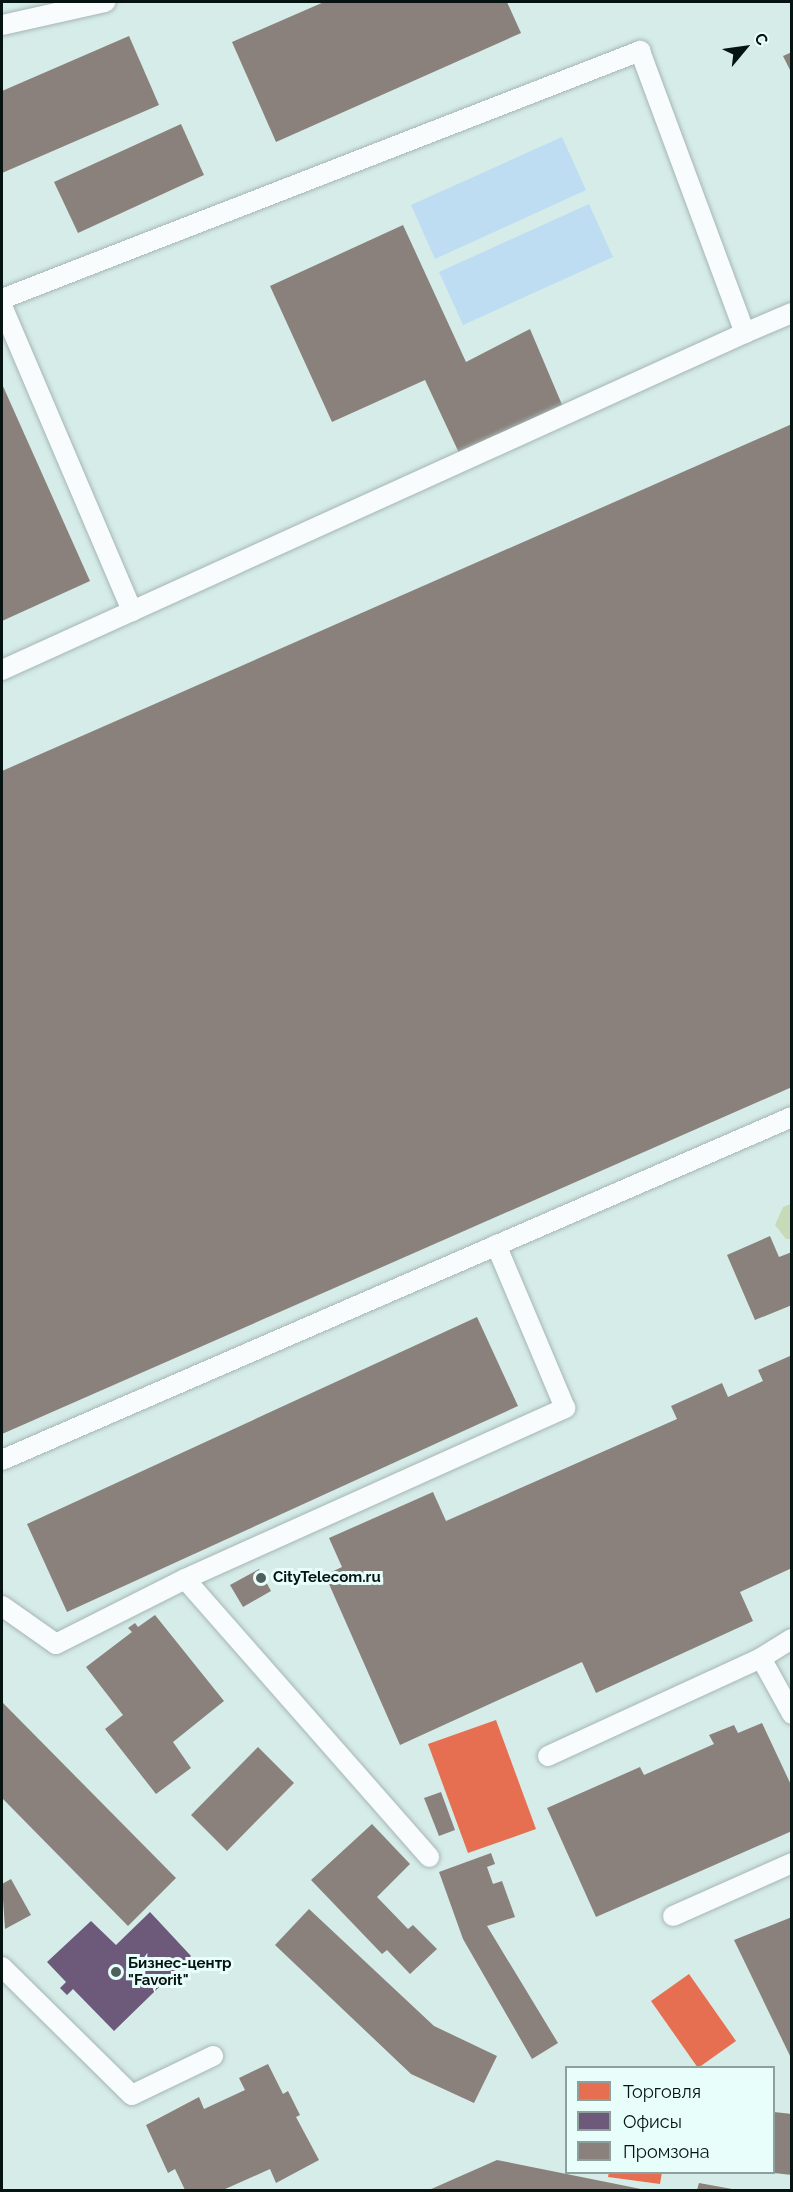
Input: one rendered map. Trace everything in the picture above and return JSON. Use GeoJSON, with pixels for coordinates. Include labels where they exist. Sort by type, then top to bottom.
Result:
{"type":"FeatureCollection","features":[{"type":"Feature","properties":{"kind":"lane"},"geometry":{"type":"LineString","coordinates":[[2,25],[105,2]]}},
{"type":"Feature","properties":{"kind":"lane"},"geometry":{"type":"LineString","coordinates":[[2,299],[640,51],[744,333]]}},
{"type":"Feature","properties":{"kind":"lane"},"geometry":{"type":"LineString","coordinates":[[2,306],[132,611]]}},
{"type":"Feature","properties":{"kind":"lane"},"geometry":{"type":"LineString","coordinates":[[2,670],[792,313]]}},
{"type":"Feature","properties":{"kind":"lane"},"geometry":{"type":"LineString","coordinates":[[2,1460],[792,1117]]}},
{"type":"Feature","properties":{"kind":"lane"},"geometry":{"type":"LineString","coordinates":[[2,1606],[56,1644],[185,1579],[565,1408],[496,1245]]}},
{"type":"Feature","properties":{"kind":"lane"},"geometry":{"type":"LineString","coordinates":[[185,1579],[429,1857]]}},
{"type":"Feature","properties":{"kind":"lane"},"geometry":{"type":"LineString","coordinates":[[548,1756],[761,1658],[792,1639]]}},
{"type":"Feature","properties":{"kind":"lane"},"geometry":{"type":"LineString","coordinates":[[761,1658],[792,1714]]}},
{"type":"Feature","properties":{"kind":"lane"},"geometry":{"type":"LineString","coordinates":[[673,1916],[792,1863]]}},
{"type":"Feature","properties":{"kind":"lane"},"geometry":{"type":"LineString","coordinates":[[2,1967],[132,2095],[213,2056]]}},
{"type":"Feature","properties":{"kind":"green space"},"geometry":{"type":"Polygon","coordinates":[[[791,1204],[791,1239],[786,1239],[775,1225],[783,1207],[791,1204]]]}},
{"type":"Feature","properties":{"kind":"water"},"geometry":{"type":"Polygon","coordinates":[[[562,137],[586,190],[435,259],[411,205],[562,137]]]}},
{"type":"Feature","properties":{"kind":"water"},"geometry":{"type":"Polygon","coordinates":[[[589,204],[613,257],[463,325],[439,272],[589,204]]]}},
{"type":"Feature","properties":{"kind":"building: Торговля"},"geometry":{"type":"Polygon","coordinates":[[[496,1720],[536,1829],[468,1853],[428,1744],[496,1720]]]}},
{"type":"Feature","properties":{"kind":"building: Торговля"},"geometry":{"type":"Polygon","coordinates":[[[689,1974],[736,2041],[701,2066],[697,2066],[651,2001],[689,1974]]]}},
{"type":"Feature","properties":{"kind":"building: Торговля"},"geometry":{"type":"Polygon","coordinates":[[[609,2174],[662,2174],[660,2184],[608,2177],[609,2174]]]}},
{"type":"Feature","properties":{"kind":"building: Офисы","name":"Бизнес-центр \"Favorit\""},"geometry":{"type":"Polygon","coordinates":[[[150,1912],[191,1956],[114,2031],[73,1989],[67,1995],[60,1988],[66,1982],[47,1962],[91,1921],[116,1945],[150,1912]]]}},
{"type":"Feature","properties":{"kind":"building: Промзона"},"geometry":{"type":"Polygon","coordinates":[[[324,2],[507,2],[521,33],[276,142],[232,42],[324,2]]]}},
{"type":"Feature","properties":{"kind":"building: Промзона"},"geometry":{"type":"Polygon","coordinates":[[[129,36],[159,105],[2,173],[2,91],[129,36]]]}},
{"type":"Feature","properties":{"kind":"building: Промзона"},"geometry":{"type":"Polygon","coordinates":[[[792,52],[792,74],[783,56],[792,52]]]}},
{"type":"Feature","properties":{"kind":"building: Промзона"},"geometry":{"type":"Polygon","coordinates":[[[181,124],[204,175],[78,233],[54,182],[181,124]]]}},
{"type":"Feature","properties":{"kind":"building: Промзона"},"geometry":{"type":"Polygon","coordinates":[[[403,225],[466,362],[530,329],[563,407],[460,455],[425,380],[332,422],[270,286],[403,225]]]}},
{"type":"Feature","properties":{"kind":"building: Промзона"},"geometry":{"type":"Polygon","coordinates":[[[2,384],[90,581],[2,621],[2,384]]]}},
{"type":"Feature","properties":{"kind":"building: Промзона"},"geometry":{"type":"Polygon","coordinates":[[[792,424],[792,1087],[2,1434],[2,771],[792,424]]]}},
{"type":"Feature","properties":{"kind":"building: Промзона"},"geometry":{"type":"Polygon","coordinates":[[[770,1236],[779,1257],[792,1252],[792,1305],[755,1320],[727,1255],[770,1236]]]}},
{"type":"Feature","properties":{"kind":"building: Промзона"},"geometry":{"type":"Polygon","coordinates":[[[477,1317],[518,1406],[67,1612],[27,1524],[477,1317]]]}},
{"type":"Feature","properties":{"kind":"building: Промзона"},"geometry":{"type":"Polygon","coordinates":[[[790,1356],[792,1568],[740,1592],[753,1621],[596,1693],[582,1662],[400,1745],[325,1575],[342,1567],[329,1538],[433,1492],[446,1521],[677,1419],[671,1406],[722,1383],[728,1397],[763,1381],[758,1370],[790,1356]]]}},
{"type":"Feature","properties":{"kind":"building: Промзона"},"geometry":{"type":"Polygon","coordinates":[[[259,1569],[271,1591],[243,1607],[230,1585],[259,1569]]]}},
{"type":"Feature","properties":{"kind":"building: Промзона"},"geometry":{"type":"Polygon","coordinates":[[[155,1615],[224,1701],[173,1742],[191,1768],[156,1794],[105,1729],[123,1715],[86,1667],[132,1632],[128,1628],[135,1623],[138,1627],[155,1615]]]}},
{"type":"Feature","properties":{"kind":"building: Промзона"},"geometry":{"type":"Polygon","coordinates":[[[2,1702],[176,1878],[128,1926],[2,1798],[2,1702]]]}},
{"type":"Feature","properties":{"kind":"building: Промзона"},"geometry":{"type":"Polygon","coordinates":[[[762,1723],[792,1787],[792,1831],[596,1917],[547,1808],[640,1767],[644,1775],[714,1744],[709,1735],[734,1725],[738,1733],[762,1723]]]}},
{"type":"Feature","properties":{"kind":"building: Промзона"},"geometry":{"type":"Polygon","coordinates":[[[258,1747],[294,1783],[227,1851],[191,1815],[258,1747]]]}},
{"type":"Feature","properties":{"kind":"building: Промзона"},"geometry":{"type":"Polygon","coordinates":[[[441,1792],[455,1830],[439,1836],[424,1798],[441,1792]]]}},
{"type":"Feature","properties":{"kind":"building: Промзона"},"geometry":{"type":"Polygon","coordinates":[[[372,1824],[410,1864],[377,1897],[408,1929],[413,1925],[437,1949],[410,1974],[387,1950],[382,1954],[311,1880],[372,1824]]]}},
{"type":"Feature","properties":{"kind":"building: Промзона"},"geometry":{"type":"Polygon","coordinates":[[[491,1853],[495,1864],[487,1867],[493,1884],[502,1881],[515,1917],[487,1926],[558,2043],[532,2059],[463,1939],[439,1872],[491,1853]]]}},
{"type":"Feature","properties":{"kind":"building: Промзона"},"geometry":{"type":"Polygon","coordinates":[[[11,1879],[31,1915],[5,1929],[2,1884],[11,1879]]]}},
{"type":"Feature","properties":{"kind":"building: Промзона"},"geometry":{"type":"Polygon","coordinates":[[[309,1909],[434,2026],[497,2056],[474,2103],[411,2074],[275,1945],[309,1909]]]}},
{"type":"Feature","properties":{"kind":"building: Промзона"},"geometry":{"type":"Polygon","coordinates":[[[792,1917],[792,2060],[734,1940],[792,1917]]]}},
{"type":"Feature","properties":{"kind":"building: Промзона"},"geometry":{"type":"Polygon","coordinates":[[[268,2064],[283,2094],[288,2091],[300,2115],[296,2117],[319,2160],[276,2183],[270,2169],[223,2190],[185,2190],[175,2169],[168,2173],[146,2125],[199,2097],[204,2109],[245,2090],[239,2078],[268,2064]]]}},
{"type":"Feature","properties":{"kind":"building: Промзона"},"geometry":{"type":"Polygon","coordinates":[[[775,2112],[792,2114],[792,2175],[775,2173],[775,2112]]]}},
{"type":"Feature","properties":{"kind":"building: Промзона"},"geometry":{"type":"Polygon","coordinates":[[[497,2160],[641,2189],[641,2190],[429,2190],[497,2160]]]}},
{"type":"Feature","properties":{"kind":"building: Промзона"},"geometry":{"type":"Polygon","coordinates":[[[699,2183],[732,2189],[732,2190],[697,2190],[699,2183]]]}},
{"type":"Feature","properties":{"kind":"place","name":"CityTelecom.ru"},"geometry":{"type":"Point","coordinates":[261,1578]}},
{"type":"Feature","properties":{"kind":"place","name":"Бизнес-центр \"Favorit\""},"geometry":{"type":"Point","coordinates":[116,1972]}}]}
